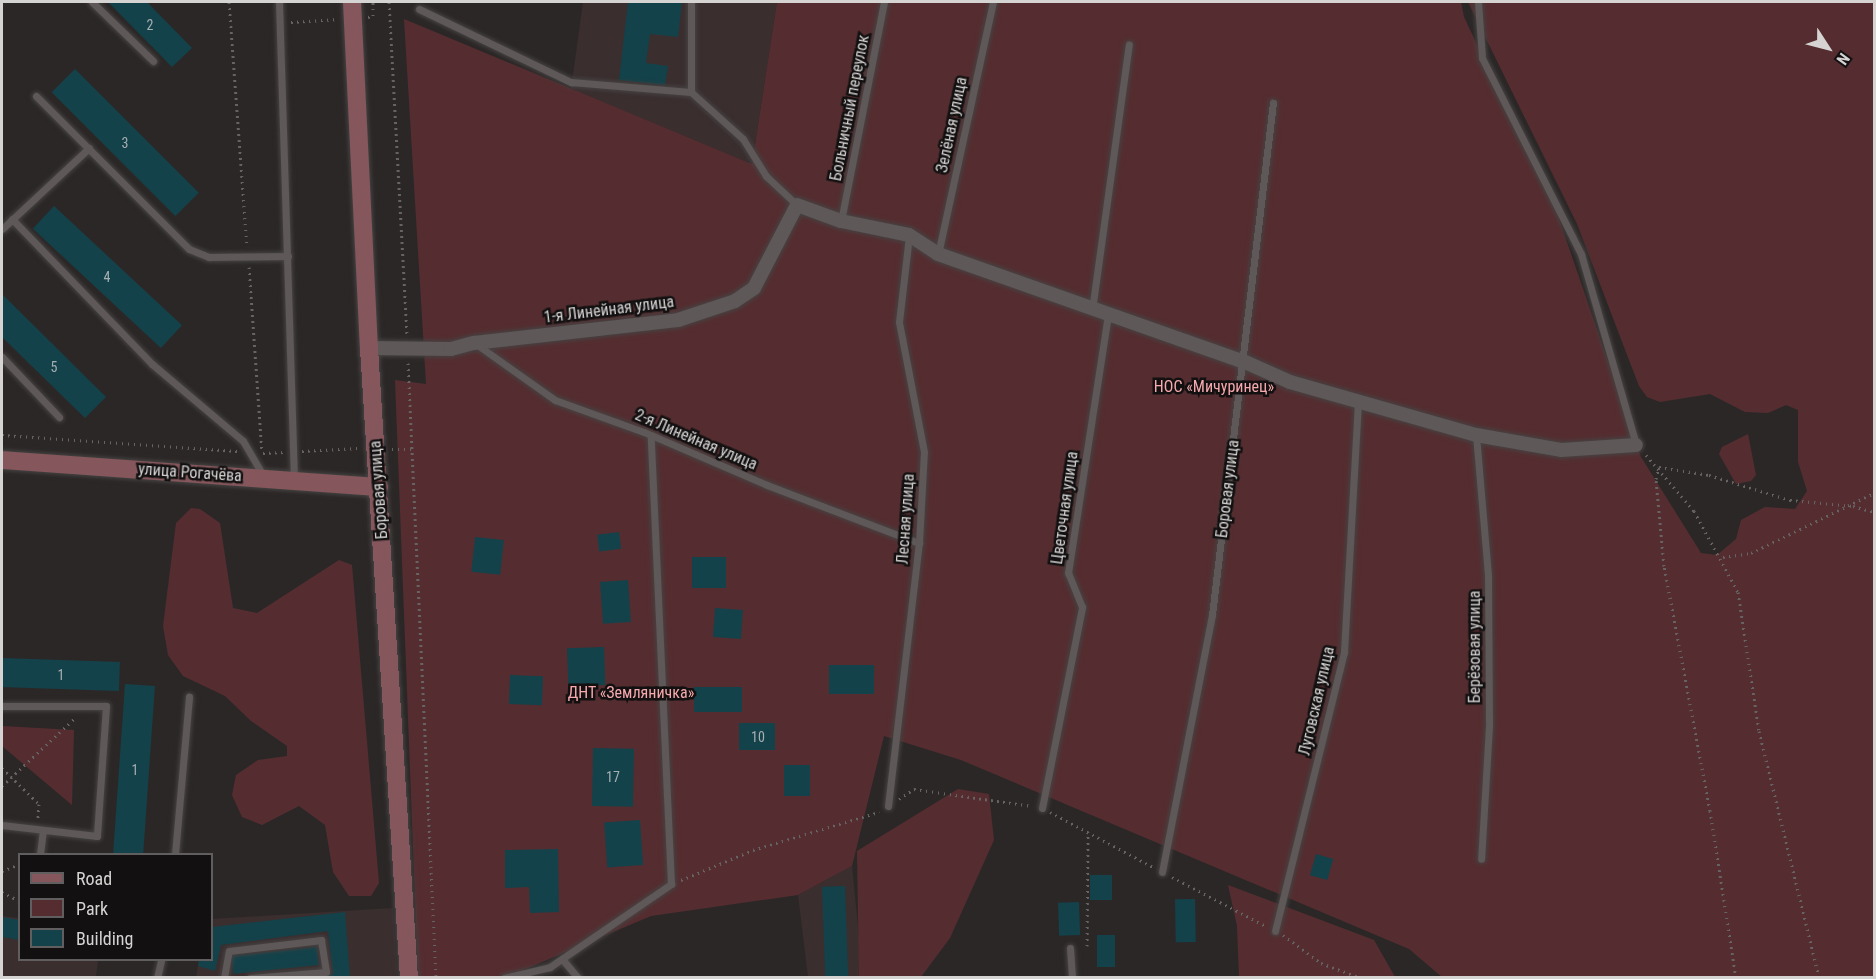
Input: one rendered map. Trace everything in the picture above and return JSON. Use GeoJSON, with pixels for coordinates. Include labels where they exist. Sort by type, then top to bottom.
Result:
{"type":"FeatureCollection","features":[{"type":"Feature","properties":{"kind":"street","name":"Боровая улица"},"geometry":{"type":"LineString","coordinates":[[353,10],[369,348],[409,978]]}},
{"type":"Feature","properties":{"kind":"street","name":"1-я Линейная улица"},"geometry":{"type":"LineString","coordinates":[[369,348],[451,349],[474,343],[678,320],[735,301],[754,288],[797,205]]}},
{"type":"Feature","properties":{"kind":"street"},"geometry":{"type":"LineString","coordinates":[[797,205],[841,220],[909,235],[938,254],[1108,316],[1245,362],[1290,382],[1476,435],[1561,450],[1636,445]]}},
{"type":"Feature","properties":{"kind":"street","name":"улица Рогачёва"},"geometry":{"type":"LineString","coordinates":[[2,460],[379,487]]}},
{"type":"Feature","properties":{"kind":"lane"},"geometry":{"type":"LineString","coordinates":[[92,2],[153,61]]}},
{"type":"Feature","properties":{"kind":"lane"},"geometry":{"type":"LineString","coordinates":[[279,2],[294,481]]}},
{"type":"Feature","properties":{"kind":"lane"},"geometry":{"type":"LineString","coordinates":[[691,92],[692,2]]}},
{"type":"Feature","properties":{"kind":"lane","name":"Больничный переулок"},"geometry":{"type":"LineString","coordinates":[[841,220],[884,2]]}},
{"type":"Feature","properties":{"kind":"lane","name":"Зелёная улица"},"geometry":{"type":"LineString","coordinates":[[938,254],[993,2]]}},
{"type":"Feature","properties":{"kind":"lane"},"geometry":{"type":"LineString","coordinates":[[1478,2],[1482,58],[1581,254],[1636,445]]}},
{"type":"Feature","properties":{"kind":"lane"},"geometry":{"type":"LineString","coordinates":[[419,9],[571,82],[691,92],[743,139],[766,176],[797,205]]}},
{"type":"Feature","properties":{"kind":"lane"},"geometry":{"type":"LineString","coordinates":[[1092,310],[1129,45]]}},
{"type":"Feature","properties":{"kind":"lane"},"geometry":{"type":"LineString","coordinates":[[36,96],[189,249],[209,257],[288,256]]}},
{"type":"Feature","properties":{"kind":"lane","name":"Боровая улица"},"geometry":{"type":"LineString","coordinates":[[1162,872],[1212,615],[1245,362],[1273,103]]}},
{"type":"Feature","properties":{"kind":"lane"},"geometry":{"type":"LineString","coordinates":[[2,229],[88,148]]}},
{"type":"Feature","properties":{"kind":"lane"},"geometry":{"type":"LineString","coordinates":[[12,219],[152,364],[243,441],[265,479]]}},
{"type":"Feature","properties":{"kind":"lane","name":"Лесная улица"},"geometry":{"type":"LineString","coordinates":[[888,806],[919,543],[924,452],[899,322],[909,235]]}},
{"type":"Feature","properties":{"kind":"lane","name":"Цветочная улица"},"geometry":{"type":"LineString","coordinates":[[1042,808],[1082,607],[1068,573],[1108,316]]}},
{"type":"Feature","properties":{"kind":"lane","name":"2-я Линейная улица"},"geometry":{"type":"LineString","coordinates":[[474,343],[555,400],[651,435],[767,485],[919,543]]}},
{"type":"Feature","properties":{"kind":"lane"},"geometry":{"type":"LineString","coordinates":[[2,357],[59,417]]}},
{"type":"Feature","properties":{"kind":"lane","name":"Луговская улица"},"geometry":{"type":"LineString","coordinates":[[1275,931],[1344,651],[1358,401]]}},
{"type":"Feature","properties":{"kind":"lane"},"geometry":{"type":"LineString","coordinates":[[504,978],[550,967],[671,884],[651,435]]}},
{"type":"Feature","properties":{"kind":"lane","name":"Берёзовая улица"},"geometry":{"type":"LineString","coordinates":[[1476,435],[1488,576],[1489,726],[1481,859]]}},
{"type":"Feature","properties":{"kind":"lane"},"geometry":{"type":"LineString","coordinates":[[176,853],[189,697]]}},
{"type":"Feature","properties":{"kind":"lane"},"geometry":{"type":"LineString","coordinates":[[2,706],[106,706],[97,836],[2,825]]}},
{"type":"Feature","properties":{"kind":"lane"},"geometry":{"type":"LineString","coordinates":[[40,853],[41,830]]}},
{"type":"Feature","properties":{"kind":"lane"},"geometry":{"type":"LineString","coordinates":[[224,978],[229,951],[321,940],[326,972],[250,978]]}},
{"type":"Feature","properties":{"kind":"lane"},"geometry":{"type":"LineString","coordinates":[[1070,948],[1072,978]]}},
{"type":"Feature","properties":{"kind":"lane"},"geometry":{"type":"LineString","coordinates":[[562,959],[578,978]]}},
{"type":"Feature","properties":{"kind":"lane"},"geometry":{"type":"LineString","coordinates":[[157,978],[161,961]]}},
{"type":"Feature","properties":{"kind":"path"},"geometry":{"type":"LineString","coordinates":[[229,2],[262,453]]}},
{"type":"Feature","properties":{"kind":"path"},"geometry":{"type":"LineString","coordinates":[[280,23],[353,10],[373,16],[373,2]]}},
{"type":"Feature","properties":{"kind":"path"},"geometry":{"type":"LineString","coordinates":[[389,2],[408,348],[436,978]]}},
{"type":"Feature","properties":{"kind":"path"},"geometry":{"type":"LineString","coordinates":[[2,435],[262,453],[411,449]]}},
{"type":"Feature","properties":{"kind":"path"},"geometry":{"type":"LineString","coordinates":[[1636,445],[1659,467],[1694,511],[1722,557],[1738,592],[1759,731],[1819,978]]}},
{"type":"Feature","properties":{"kind":"path"},"geometry":{"type":"LineString","coordinates":[[1659,467],[1709,475],[1790,500],[1853,506],[1875,512]]}},
{"type":"Feature","properties":{"kind":"path"},"geometry":{"type":"LineString","coordinates":[[1659,467],[1656,479],[1664,566],[1710,811],[1736,978]]}},
{"type":"Feature","properties":{"kind":"path"},"geometry":{"type":"LineString","coordinates":[[1722,557],[1751,553],[1853,506],[1875,493]]}},
{"type":"Feature","properties":{"kind":"path"},"geometry":{"type":"LineString","coordinates":[[2,786],[87,706]]}},
{"type":"Feature","properties":{"kind":"path"},"geometry":{"type":"LineString","coordinates":[[2,768],[39,804],[41,830]]}},
{"type":"Feature","properties":{"kind":"path"},"geometry":{"type":"LineString","coordinates":[[671,884],[753,850],[874,815],[914,789],[1042,808],[1275,931],[1321,963],[1361,978]]}},
{"type":"Feature","properties":{"kind":"path"},"geometry":{"type":"LineString","coordinates":[[1087,946],[1088,832]]}},
{"type":"Feature","properties":{"kind":"path"},"geometry":{"type":"LineString","coordinates":[[2,871],[18,865]]}},
{"type":"Feature","properties":{"kind":"path"},"geometry":{"type":"LineString","coordinates":[[2,892],[18,900]]}},
{"type":"Feature","properties":{"kind":"shaded area"},"geometry":{"type":"Polygon","coordinates":[[[583,2],[777,2],[752,164],[571,89],[583,2]]]}},
{"type":"Feature","properties":{"kind":"shaded area"},"geometry":{"type":"Polygon","coordinates":[[[852,866],[863,977],[808,977],[798,895],[852,866]]]}},
{"type":"Feature","properties":{"kind":"shaded area"},"geometry":{"type":"Polygon","coordinates":[[[393,908],[397,977],[196,978],[199,961],[213,961],[213,919],[393,908]]]}},
{"type":"Feature","properties":{"kind":"shaded area"},"geometry":{"type":"Polygon","coordinates":[[[2,916],[18,918],[18,961],[98,961],[96,977],[2,977],[2,916]]]}},
{"type":"Feature","properties":{"kind":"green space","name":"НОС «Мичуринец»"},"geometry":{"type":"Polygon","coordinates":[[[777,2],[1461,2],[1464,17],[1558,216],[1641,457],[1701,553],[1717,555],[1736,539],[1741,520],[1765,507],[1795,509],[1807,491],[1798,462],[1798,410],[1786,405],[1768,413],[1745,412],[1710,394],[1660,402],[1647,397],[1639,386],[1577,224],[1468,2],[1874,2],[1874,977],[1442,977],[1409,949],[961,760],[884,736],[852,866],[798,895],[651,916],[507,977],[418,977],[395,380],[426,384],[404,19],[752,164],[777,2]]]}},
{"type":"Feature","properties":{"kind":"green space"},"geometry":{"type":"Polygon","coordinates":[[[1748,434],[1756,475],[1751,481],[1736,484],[1719,454],[1722,447],[1748,434]]]}},
{"type":"Feature","properties":{"kind":"green space"},"geometry":{"type":"Polygon","coordinates":[[[191,508],[200,509],[220,523],[233,608],[257,613],[339,560],[352,565],[379,883],[371,896],[349,896],[333,872],[325,825],[299,806],[262,825],[242,817],[232,795],[236,775],[258,760],[287,756],[287,746],[251,721],[225,696],[183,676],[168,655],[163,626],[176,523],[191,508]]]}},
{"type":"Feature","properties":{"kind":"green space"},"geometry":{"type":"Polygon","coordinates":[[[2,726],[74,730],[72,805],[2,746],[2,726]]]}},
{"type":"Feature","properties":{"kind":"green space"},"geometry":{"type":"Polygon","coordinates":[[[958,789],[989,794],[994,840],[950,938],[921,977],[859,977],[857,851],[958,789]]]}},
{"type":"Feature","properties":{"kind":"green space"},"geometry":{"type":"Polygon","coordinates":[[[1228,885],[1374,940],[1395,977],[1239,977],[1237,926],[1228,885]]]}},
{"type":"Feature","properties":{"kind":"building"},"geometry":{"type":"Polygon","coordinates":[[[108,2],[147,2],[192,48],[172,67],[108,2]]]}},
{"type":"Feature","properties":{"kind":"building"},"geometry":{"type":"Polygon","coordinates":[[[628,2],[682,2],[678,37],[650,34],[646,63],[668,66],[665,85],[619,80],[628,2]]]}},
{"type":"Feature","properties":{"kind":"building"},"geometry":{"type":"Polygon","coordinates":[[[75,69],[199,193],[175,216],[52,92],[75,69]]]}},
{"type":"Feature","properties":{"kind":"building"},"geometry":{"type":"Polygon","coordinates":[[[54,206],[182,325],[161,348],[33,229],[54,206]]]}},
{"type":"Feature","properties":{"kind":"building"},"geometry":{"type":"Polygon","coordinates":[[[2,294],[106,397],[85,418],[2,337],[2,294]]]}},
{"type":"Feature","properties":{"kind":"building"},"geometry":{"type":"Polygon","coordinates":[[[619,532],[621,549],[599,552],[597,535],[619,532]]]}},
{"type":"Feature","properties":{"kind":"building"},"geometry":{"type":"Polygon","coordinates":[[[475,537],[504,540],[500,575],[471,572],[475,537]]]}},
{"type":"Feature","properties":{"kind":"building"},"geometry":{"type":"Polygon","coordinates":[[[692,557],[726,557],[726,588],[692,588],[692,557]]]}},
{"type":"Feature","properties":{"kind":"building"},"geometry":{"type":"Polygon","coordinates":[[[628,580],[631,622],[603,624],[600,582],[628,580]]]}},
{"type":"Feature","properties":{"kind":"building"},"geometry":{"type":"Polygon","coordinates":[[[715,608],[743,610],[741,639],[713,637],[715,608]]]}},
{"type":"Feature","properties":{"kind":"building"},"geometry":{"type":"Polygon","coordinates":[[[604,647],[605,685],[568,686],[567,648],[604,647]]]}},
{"type":"Feature","properties":{"kind":"building"},"geometry":{"type":"Polygon","coordinates":[[[2,658],[120,662],[119,691],[2,687],[2,658]]]}},
{"type":"Feature","properties":{"kind":"building"},"geometry":{"type":"Polygon","coordinates":[[[829,665],[874,665],[874,694],[829,694],[829,665]]]}},
{"type":"Feature","properties":{"kind":"building"},"geometry":{"type":"Polygon","coordinates":[[[510,675],[543,676],[542,705],[509,704],[510,675]]]}},
{"type":"Feature","properties":{"kind":"building"},"geometry":{"type":"Polygon","coordinates":[[[125,684],[155,686],[143,853],[113,853],[125,684]]]}},
{"type":"Feature","properties":{"kind":"building"},"geometry":{"type":"Polygon","coordinates":[[[694,687],[742,687],[742,712],[694,712],[694,687]]]}},
{"type":"Feature","properties":{"kind":"building"},"geometry":{"type":"Polygon","coordinates":[[[739,723],[775,723],[775,750],[739,750],[739,723]]]}},
{"type":"Feature","properties":{"kind":"building"},"geometry":{"type":"Polygon","coordinates":[[[593,748],[634,749],[633,807],[592,806],[593,748]]]}},
{"type":"Feature","properties":{"kind":"building"},"geometry":{"type":"Polygon","coordinates":[[[784,765],[810,765],[810,796],[784,796],[784,765]]]}},
{"type":"Feature","properties":{"kind":"building"},"geometry":{"type":"Polygon","coordinates":[[[640,820],[643,865],[607,867],[604,823],[640,820]]]}},
{"type":"Feature","properties":{"kind":"building"},"geometry":{"type":"Polygon","coordinates":[[[558,849],[559,912],[530,913],[529,887],[505,888],[505,850],[558,849]]]}},
{"type":"Feature","properties":{"kind":"building"},"geometry":{"type":"Polygon","coordinates":[[[1316,854],[1333,859],[1327,880],[1310,875],[1316,854]]]}},
{"type":"Feature","properties":{"kind":"building"},"geometry":{"type":"Polygon","coordinates":[[[1090,875],[1112,875],[1112,900],[1090,900],[1090,875]]]}},
{"type":"Feature","properties":{"kind":"building"},"geometry":{"type":"Polygon","coordinates":[[[845,886],[848,978],[825,978],[822,887],[845,886]]]}},
{"type":"Feature","properties":{"kind":"building"},"geometry":{"type":"Polygon","coordinates":[[[1175,899],[1195,899],[1196,942],[1176,942],[1175,899]]]}},
{"type":"Feature","properties":{"kind":"building"},"geometry":{"type":"Polygon","coordinates":[[[1079,902],[1080,935],[1059,936],[1058,903],[1079,902]]]}},
{"type":"Feature","properties":{"kind":"building"},"geometry":{"type":"Polygon","coordinates":[[[345,912],[350,978],[320,978],[333,974],[328,931],[221,945],[215,971],[198,966],[199,961],[213,961],[213,927],[345,912]]]}},
{"type":"Feature","properties":{"kind":"building"},"geometry":{"type":"Polygon","coordinates":[[[2,917],[18,920],[18,940],[2,937],[2,917]]]}},
{"type":"Feature","properties":{"kind":"building"},"geometry":{"type":"Polygon","coordinates":[[[1097,935],[1115,935],[1115,967],[1097,967],[1097,935]]]}},
{"type":"Feature","properties":{"kind":"building"},"geometry":{"type":"Polygon","coordinates":[[[317,947],[319,965],[233,974],[231,956],[317,947]]]}},
{"type":"Feature","properties":{"kind":"park label","name":"ДНТ «Земляничка»"},"geometry":{"type":"Point","coordinates":[631,693]}}]}
